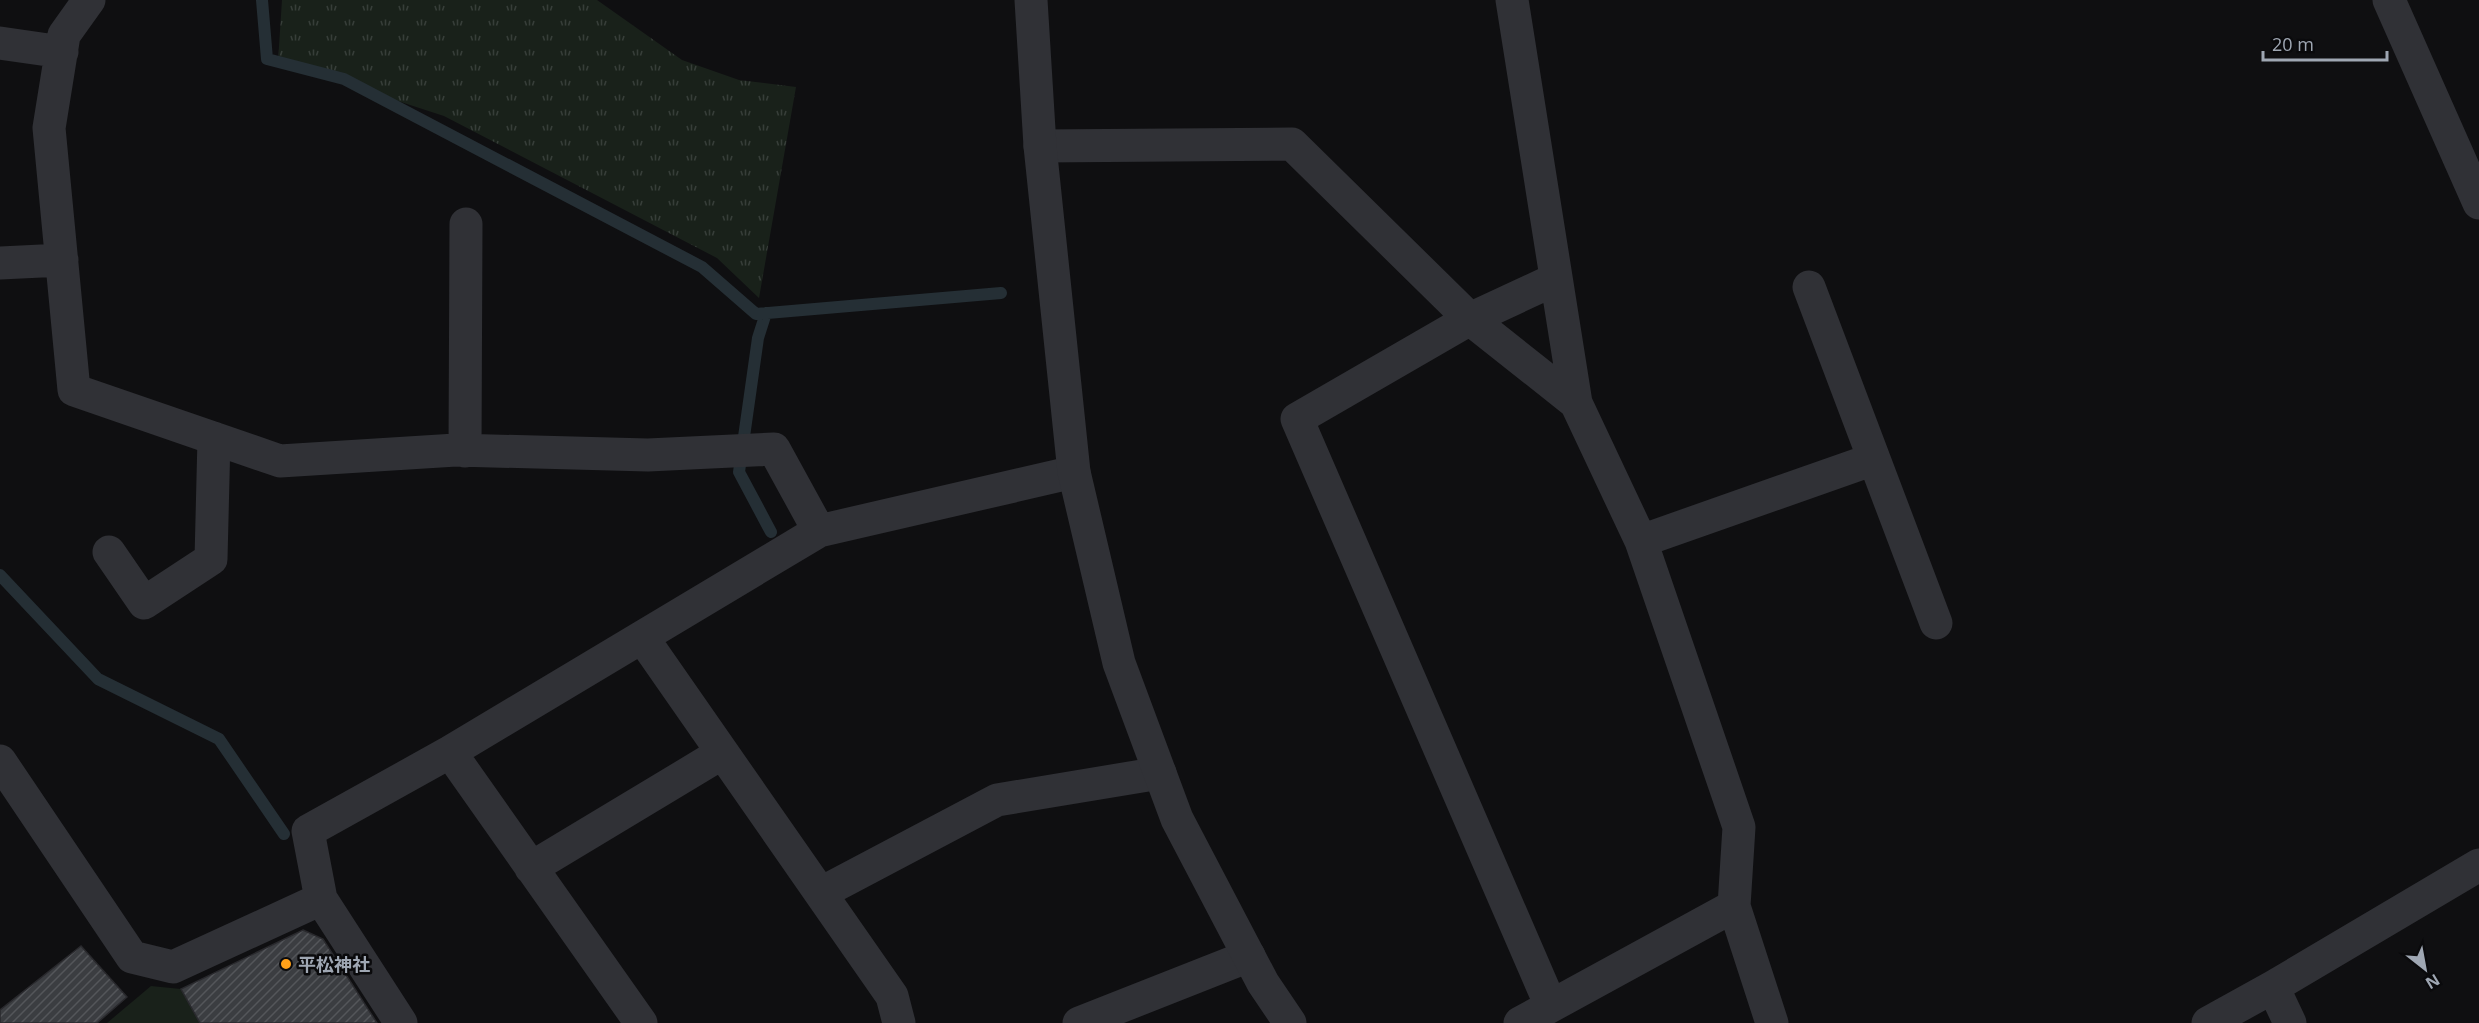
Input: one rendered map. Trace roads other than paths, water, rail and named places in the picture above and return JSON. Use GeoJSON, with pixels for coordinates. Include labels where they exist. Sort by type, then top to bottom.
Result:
{"type":"FeatureCollection","features":[{"type":"Feature","properties":{"kind":"street"},"geometry":{"type":"LineString","coordinates":[[89,0],[64,35],[49,128],[74,390],[280,461],[465,451],[648,455],[774,449],[819,531]]}},
{"type":"Feature","properties":{"kind":"street"},"geometry":{"type":"LineString","coordinates":[[1031,0],[1040,146],[1074,472],[1119,663],[1177,819],[1249,956],[1290,1023]]}},
{"type":"Feature","properties":{"kind":"street"},"geometry":{"type":"LineString","coordinates":[[1512,0],[1576,403],[1641,541],[1739,827],[1734,906],[1772,1023]]}},
{"type":"Feature","properties":{"kind":"street"},"geometry":{"type":"LineString","coordinates":[[2388,0],[2479,203]]}},
{"type":"Feature","properties":{"kind":"street"},"geometry":{"type":"LineString","coordinates":[[0,42],[62,51]]}},
{"type":"Feature","properties":{"kind":"street"},"geometry":{"type":"LineString","coordinates":[[1040,146],[1292,144],[1470,320],[1576,403]]}},
{"type":"Feature","properties":{"kind":"street"},"geometry":{"type":"LineString","coordinates":[[465,451],[466,225]]}},
{"type":"Feature","properties":{"kind":"street"},"geometry":{"type":"LineString","coordinates":[[0,263],[62,260]]}},
{"type":"Feature","properties":{"kind":"street"},"geometry":{"type":"LineString","coordinates":[[1551,1006],[1297,418],[1470,320],[1556,279]]}},
{"type":"Feature","properties":{"kind":"street"},"geometry":{"type":"LineString","coordinates":[[1809,287],[1936,623]]}},
{"type":"Feature","properties":{"kind":"street"},"geometry":{"type":"LineString","coordinates":[[110,552],[144,603],[211,559],[214,438]]}},
{"type":"Feature","properties":{"kind":"street"},"geometry":{"type":"LineString","coordinates":[[1641,541],[1874,459]]}},
{"type":"Feature","properties":{"kind":"street"},"geometry":{"type":"LineString","coordinates":[[401,1023],[321,899],[308,831],[450,752],[819,531],[1074,472]]}},
{"type":"Feature","properties":{"kind":"street"},"geometry":{"type":"LineString","coordinates":[[642,637],[892,996],[899,1023]]}},
{"type":"Feature","properties":{"kind":"street"},"geometry":{"type":"LineString","coordinates":[[450,752],[641,1023]]}},
{"type":"Feature","properties":{"kind":"street"},"geometry":{"type":"LineString","coordinates":[[531,868],[722,753]]}},
{"type":"Feature","properties":{"kind":"street"},"geometry":{"type":"LineString","coordinates":[[0,761],[132,957],[173,967],[321,899]]}},
{"type":"Feature","properties":{"kind":"street"},"geometry":{"type":"LineString","coordinates":[[821,893],[997,800],[1160,773]]}},
{"type":"Feature","properties":{"kind":"street"},"geometry":{"type":"LineString","coordinates":[[2208,1023],[2479,865]]}},
{"type":"Feature","properties":{"kind":"street"},"geometry":{"type":"LineString","coordinates":[[1520,1023],[1734,906]]}},
{"type":"Feature","properties":{"kind":"street"},"geometry":{"type":"LineString","coordinates":[[1080,1023],[1249,956]]}},
{"type":"Feature","properties":{"kind":"street"},"geometry":{"type":"LineString","coordinates":[[2273,987],[2290,1023]]}},
{"type":"Feature","properties":{"kind":"waterway"},"geometry":{"type":"LineString","coordinates":[[262,0],[267,59],[344,79],[702,267],[756,314],[1001,293]]}},
{"type":"Feature","properties":{"kind":"waterway"},"geometry":{"type":"LineString","coordinates":[[766,313],[758,338],[739,472],[771,532]]}},
{"type":"Feature","properties":{"kind":"waterway"},"geometry":{"type":"LineString","coordinates":[[0,575],[98,679],[219,739],[284,834]]}},
{"type":"Feature","properties":{"kind":"place","name":"平松神社"},"geometry":{"type":"Point","coordinates":[286,964]}}]}
